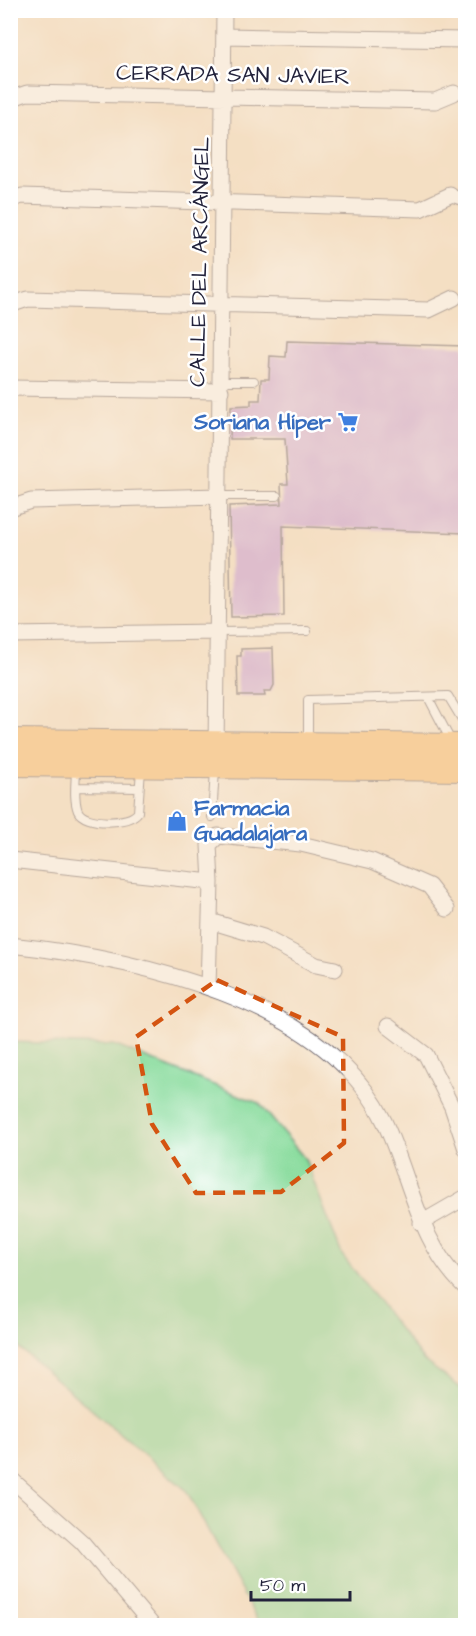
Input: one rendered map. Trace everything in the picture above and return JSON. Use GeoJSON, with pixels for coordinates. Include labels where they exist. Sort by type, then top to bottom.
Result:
{"type":"FeatureCollection","features":[{"type":"Feature","properties":{"kind":"main road"},"geometry":{"type":"LineString","coordinates":[[10,741],[216,755],[463,750]]}},
{"type":"Feature","properties":{"kind":"main road"},"geometry":{"type":"LineString","coordinates":[[10,764],[76,776],[140,777],[216,755],[308,744],[463,750]]}},
{"type":"Feature","properties":{"kind":"street","name":"CALLE DEL ARCÁNGEL"},"geometry":{"type":"LineString","coordinates":[[216,755],[224,10]]}},
{"type":"Feature","properties":{"kind":"street"},"geometry":{"type":"LineString","coordinates":[[224,36],[465,40]]}},
{"type":"Feature","properties":{"kind":"street","name":"CERRADA SAN JAVIER"},"geometry":{"type":"LineString","coordinates":[[10,99],[27,93],[435,101],[460,95]]}},
{"type":"Feature","properties":{"kind":"street"},"geometry":{"type":"LineString","coordinates":[[10,200],[22,196],[420,208],[450,195],[465,200]]}},
{"type":"Feature","properties":{"kind":"street"},"geometry":{"type":"LineString","coordinates":[[10,305],[28,299],[429,310],[460,301]]}},
{"type":"Feature","properties":{"kind":"street"},"geometry":{"type":"LineString","coordinates":[[10,388],[220,386]]}},
{"type":"Feature","properties":{"kind":"street"},"geometry":{"type":"LineString","coordinates":[[10,508],[31,501],[219,496]]}},
{"type":"Feature","properties":{"kind":"street"},"geometry":{"type":"LineString","coordinates":[[10,635],[217,632]]}},
{"type":"Feature","properties":{"kind":"street"},"geometry":{"type":"LineString","coordinates":[[208,987],[211,882],[209,845],[218,836],[301,844],[372,861],[429,886],[447,909]]}},
{"type":"Feature","properties":{"kind":"street"},"geometry":{"type":"LineString","coordinates":[[10,860],[211,882]]}},
{"type":"Feature","properties":{"kind":"street"},"geometry":{"type":"LineString","coordinates":[[210,921],[263,938],[316,965],[335,969]]}},
{"type":"Feature","properties":{"kind":"street"},"geometry":{"type":"LineString","coordinates":[[10,945],[102,957],[208,987],[275,1018],[320,1046],[349,1072],[383,1120],[421,1223],[437,1252],[465,1288]]}},
{"type":"Feature","properties":{"kind":"street"},"geometry":{"type":"LineString","coordinates":[[388,1026],[426,1056],[452,1107],[465,1149]]}},
{"type":"Feature","properties":{"kind":"street"},"geometry":{"type":"LineString","coordinates":[[421,1223],[465,1197]]}},
{"type":"Feature","properties":{"kind":"street"},"geometry":{"type":"LineString","coordinates":[[10,1478],[82,1542],[153,1626]]}},
{"type":"Feature","properties":{"kind":"lane"},"geometry":{"type":"LineString","coordinates":[[220,386],[254,381]]}},
{"type":"Feature","properties":{"kind":"lane"},"geometry":{"type":"LineString","coordinates":[[219,496],[276,496]]}},
{"type":"Feature","properties":{"kind":"lane"},"geometry":{"type":"LineString","coordinates":[[217,632],[307,632]]}},
{"type":"Feature","properties":{"kind":"lane"},"geometry":{"type":"LineString","coordinates":[[308,744],[308,700],[448,696],[463,750]]}},
{"type":"Feature","properties":{"kind":"lane"},"geometry":{"type":"LineString","coordinates":[[428,697],[463,750]]}},
{"type":"Feature","properties":{"kind":"lane"},"geometry":{"type":"LineString","coordinates":[[212,817],[216,755]]}},
{"type":"Feature","properties":{"kind":"lane"},"geometry":{"type":"LineString","coordinates":[[76,776],[77,810],[81,816],[88,819],[123,822],[135,817],[138,812],[140,777]]}},
{"type":"Feature","properties":{"kind":"highlighted area"},"geometry":{"type":"Polygon","coordinates":[[[217,980],[343,1037],[344,1143],[281,1192],[196,1193],[152,1124],[136,1037],[217,980]]]}},
{"type":"Feature","properties":{"kind":"green space"},"geometry":{"type":"Polygon","coordinates":[[[11,1042],[114,1045],[259,1103],[305,1159],[342,1255],[424,1361],[465,1391],[465,1625],[260,1625],[186,1490],[11,1341],[11,1042]]]}},
{"type":"Feature","properties":{"kind":"building","name":"Soriana Híper"},"geometry":{"type":"Polygon","coordinates":[[[287,341],[465,346],[465,533],[283,526],[284,616],[231,617],[229,506],[282,504],[281,484],[288,484],[285,439],[230,439],[231,406],[251,405],[251,400],[260,400],[261,379],[269,379],[270,356],[286,357],[287,341]]]}},
{"type":"Feature","properties":{"kind":"building"},"geometry":{"type":"Polygon","coordinates":[[[273,648],[274,685],[271,691],[264,691],[265,696],[238,696],[237,656],[241,656],[241,649],[273,648]]]}},
{"type":"Feature","properties":{"kind":"place","name":"Soriana Híper"},"geometry":{"type":"Point","coordinates":[348,422]}},
{"type":"Feature","properties":{"kind":"place","name":"Farmacia Guadalajara"},"geometry":{"type":"Point","coordinates":[177,821]}}]}
